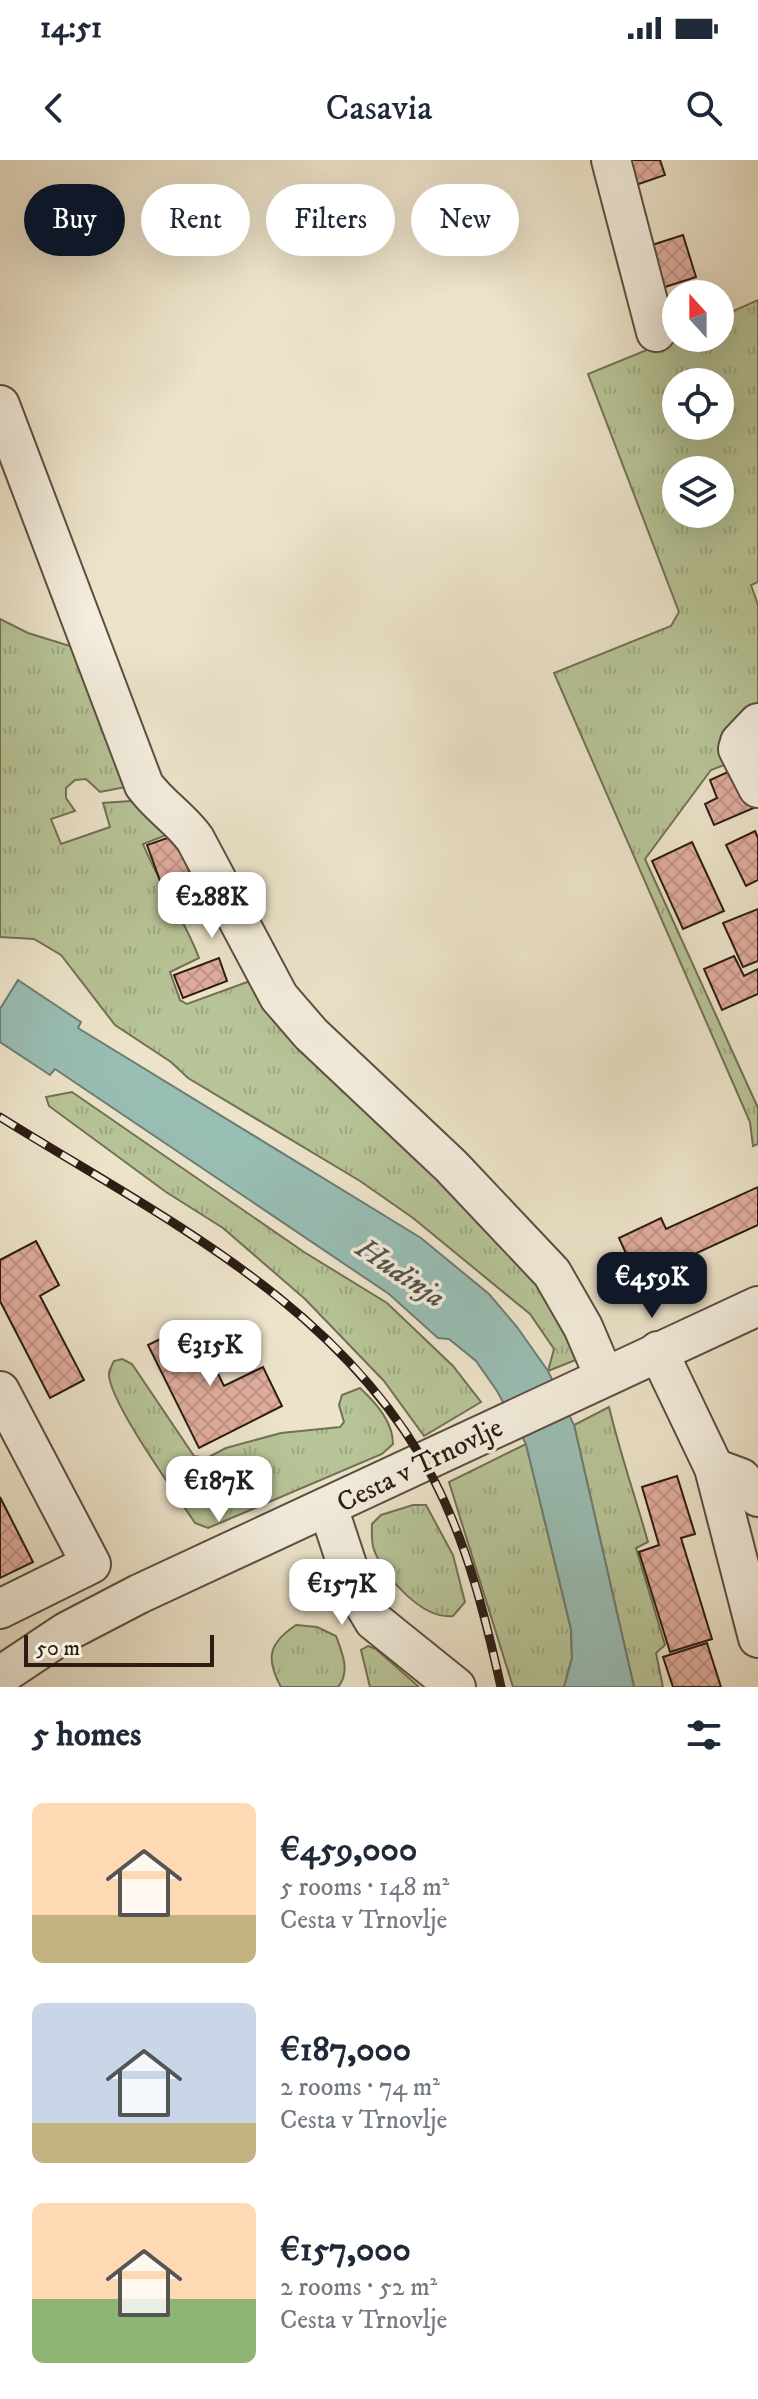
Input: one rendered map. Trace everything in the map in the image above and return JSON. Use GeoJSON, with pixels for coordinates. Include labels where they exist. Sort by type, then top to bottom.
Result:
{"type":"FeatureCollection","features":[{"type":"Feature","properties":{"kind":"street"},"geometry":{"type":"LineString","coordinates":[[611,160],[656,332]]}},
{"type":"Feature","properties":{"kind":"street"},"geometry":{"type":"LineString","coordinates":[[0,405],[144,785],[154,800],[182,821],[195,839],[279,997],[311,1034],[451,1166],[552,1273],[583,1327],[587,1383]]}},
{"type":"Feature","properties":{"kind":"street"},"geometry":{"type":"LineString","coordinates":[[758,723],[740,742],[738,749],[758,788]]}},
{"type":"Feature","properties":{"kind":"street","name":"Cesta v Trnovlje"},"geometry":{"type":"LineString","coordinates":[[0,1676],[66,1632],[139,1594],[758,1306]]}},
{"type":"Feature","properties":{"kind":"street"},"geometry":{"type":"LineString","coordinates":[[658,1351],[743,1481],[758,1638]]}},
{"type":"Feature","properties":{"kind":"street"},"geometry":{"type":"LineString","coordinates":[[0,1391],[91,1564],[0,1609]]}},
{"type":"Feature","properties":{"kind":"street"},"geometry":{"type":"LineString","coordinates":[[328,1507],[355,1589],[374,1621],[456,1687]]}},
{"type":"Feature","properties":{"kind":"green space"},"geometry":{"type":"Polygon","coordinates":[[[758,300],[758,582],[751,585],[758,605],[758,711],[734,761],[711,770],[645,859],[758,1108],[758,1144],[753,1146],[750,1122],[554,673],[671,626],[679,612],[588,374],[662,344],[662,352],[734,352],[734,311],[758,300]]]}},
{"type":"Feature","properties":{"kind":"green space"},"geometry":{"type":"Polygon","coordinates":[[[0,619],[28,633],[83,650],[126,787],[100,792],[86,779],[75,780],[66,788],[66,798],[75,811],[51,819],[61,844],[110,827],[103,803],[145,800],[182,829],[143,844],[199,958],[170,972],[180,1000],[187,1004],[261,977],[526,1254],[588,1355],[548,1371],[554,1349],[530,1314],[413,1218],[360,1181],[188,1078],[171,1062],[115,1025],[61,955],[34,939],[0,937],[0,619]]]}},
{"type":"Feature","properties":{"kind":"green space"},"geometry":{"type":"Polygon","coordinates":[[[72,1092],[304,1252],[387,1303],[453,1366],[481,1402],[424,1436],[384,1381],[305,1299],[223,1228],[166,1192],[49,1106],[46,1097],[72,1092]]]}},
{"type":"Feature","properties":{"kind":"green space"},"geometry":{"type":"Polygon","coordinates":[[[122,1359],[132,1364],[194,1456],[207,1458],[226,1448],[281,1433],[340,1427],[344,1422],[339,1405],[342,1395],[360,1388],[387,1421],[393,1444],[382,1454],[208,1528],[195,1523],[119,1404],[109,1373],[114,1361],[122,1359]]]}},
{"type":"Feature","properties":{"kind":"green space"},"geometry":{"type":"Polygon","coordinates":[[[609,1407],[648,1542],[636,1548],[665,1645],[656,1653],[663,1687],[634,1687],[574,1425],[609,1407]]]}},
{"type":"Feature","properties":{"kind":"green space"},"geometry":{"type":"Polygon","coordinates":[[[526,1444],[571,1629],[572,1658],[564,1687],[513,1687],[449,1482],[526,1444]]]}},
{"type":"Feature","properties":{"kind":"green space"},"geometry":{"type":"Polygon","coordinates":[[[413,1505],[426,1505],[453,1555],[465,1602],[453,1616],[429,1611],[406,1595],[386,1572],[374,1550],[372,1524],[381,1515],[413,1505]]]}},
{"type":"Feature","properties":{"kind":"green space"},"geometry":{"type":"Polygon","coordinates":[[[296,1625],[317,1627],[336,1636],[345,1668],[338,1687],[281,1687],[273,1668],[272,1652],[280,1638],[296,1625]]]}},
{"type":"Feature","properties":{"kind":"green space"},"geometry":{"type":"Polygon","coordinates":[[[368,1646],[376,1649],[419,1687],[370,1687],[361,1650],[368,1646]]]}},
{"type":"Feature","properties":{"kind":"water","name":"Hudinja"},"geometry":{"type":"Polygon","coordinates":[[[18,980],[81,1022],[78,1028],[421,1238],[489,1294],[548,1371],[574,1425],[634,1687],[564,1687],[572,1658],[571,1629],[526,1444],[497,1391],[476,1361],[449,1339],[438,1338],[389,1294],[55,1069],[50,1075],[0,1042],[0,1009],[18,980]]]}},
{"type":"Feature","properties":{"kind":"building"},"geometry":{"type":"Polygon","coordinates":[[[624,160],[660,160],[665,175],[633,186],[624,160]]]}},
{"type":"Feature","properties":{"kind":"building"},"geometry":{"type":"Polygon","coordinates":[[[683,235],[696,277],[662,280],[662,288],[649,246],[683,235]]]}},
{"type":"Feature","properties":{"kind":"building"},"geometry":{"type":"Polygon","coordinates":[[[739,767],[756,807],[714,825],[705,804],[717,798],[710,780],[739,767]]]}},
{"type":"Feature","properties":{"kind":"building"},"geometry":{"type":"Polygon","coordinates":[[[755,831],[758,838],[758,880],[746,886],[726,845],[755,831]]]}},
{"type":"Feature","properties":{"kind":"building"},"geometry":{"type":"Polygon","coordinates":[[[176,835],[200,902],[179,909],[170,884],[162,886],[147,845],[176,835]]]}},
{"type":"Feature","properties":{"kind":"building"},"geometry":{"type":"Polygon","coordinates":[[[692,842],[724,911],[683,929],[652,861],[692,842]]]}},
{"type":"Feature","properties":{"kind":"building"},"geometry":{"type":"Polygon","coordinates":[[[758,909],[758,961],[743,967],[723,923],[758,909]]]}},
{"type":"Feature","properties":{"kind":"building"},"geometry":{"type":"Polygon","coordinates":[[[734,956],[744,976],[758,969],[758,994],[722,1010],[704,969],[734,956]]]}},
{"type":"Feature","properties":{"kind":"building"},"geometry":{"type":"Polygon","coordinates":[[[219,958],[227,981],[183,998],[174,975],[219,958]]]}},
{"type":"Feature","properties":{"kind":"building"},"geometry":{"type":"Polygon","coordinates":[[[758,1187],[758,1225],[638,1280],[619,1238],[661,1218],[666,1229],[758,1187]]]}},
{"type":"Feature","properties":{"kind":"building"},"geometry":{"type":"Polygon","coordinates":[[[36,1241],[59,1285],[40,1296],[84,1380],[50,1398],[0,1301],[0,1260],[36,1241]]]}},
{"type":"Feature","properties":{"kind":"building"},"geometry":{"type":"Polygon","coordinates":[[[193,1323],[224,1386],[263,1367],[282,1406],[199,1448],[148,1345],[193,1323]]]}},
{"type":"Feature","properties":{"kind":"building"},"geometry":{"type":"Polygon","coordinates":[[[677,1476],[695,1534],[681,1538],[712,1639],[670,1652],[639,1552],[659,1545],[642,1487],[677,1476]]]}},
{"type":"Feature","properties":{"kind":"building"},"geometry":{"type":"Polygon","coordinates":[[[0,1497],[33,1562],[0,1578],[0,1497]]]}},
{"type":"Feature","properties":{"kind":"building"},"geometry":{"type":"Polygon","coordinates":[[[707,1643],[721,1687],[673,1687],[663,1657],[707,1643]]]}},
{"type":"Feature","properties":{"kind":"railway"},"geometry":{"type":"LineString","coordinates":[[0,1117],[184,1230],[243,1270],[299,1314],[350,1363],[396,1418],[446,1505],[474,1582],[501,1687]]}}]}
